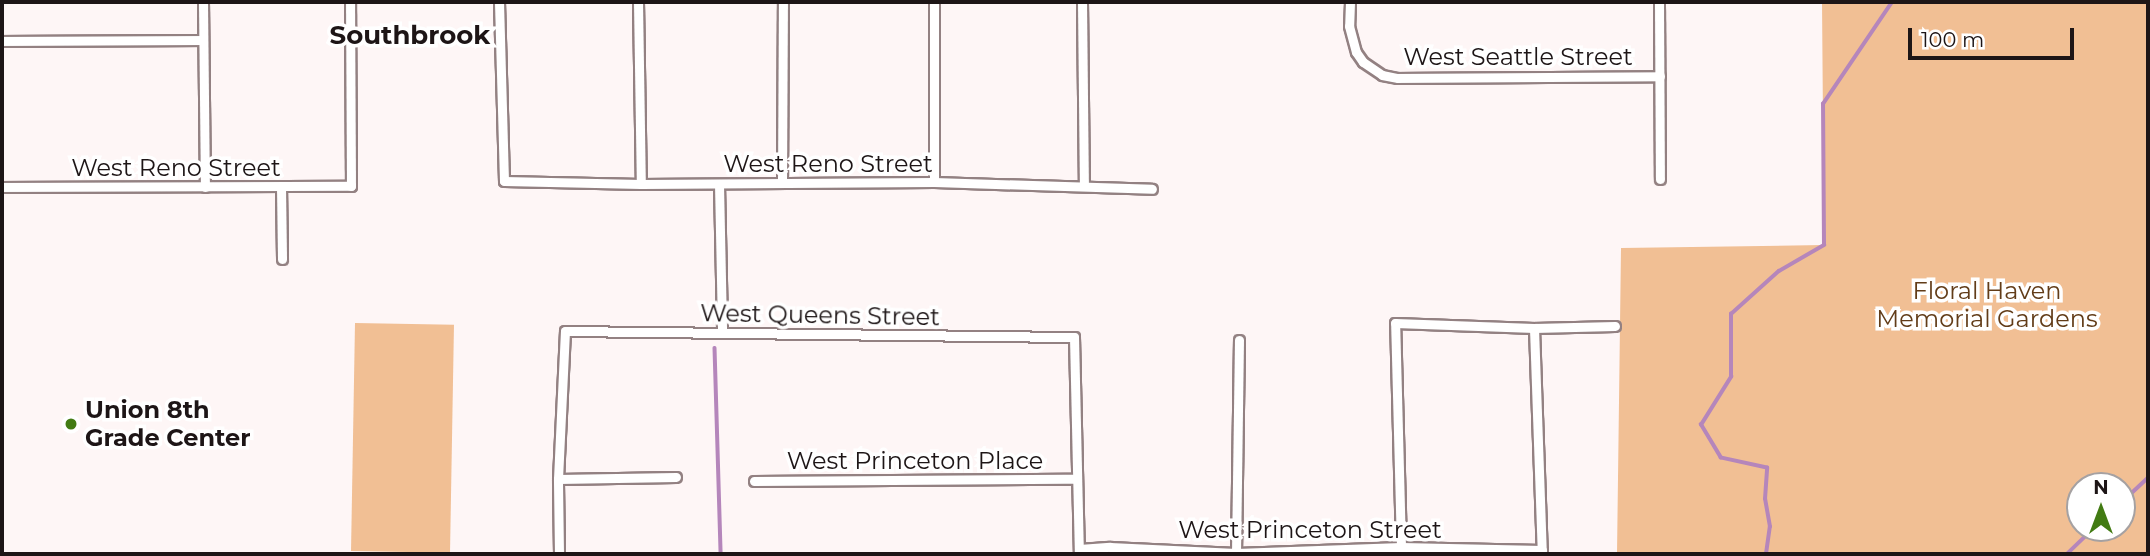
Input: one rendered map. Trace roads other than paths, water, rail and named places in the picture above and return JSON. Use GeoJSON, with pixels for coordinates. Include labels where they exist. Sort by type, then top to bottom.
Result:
{"type":"FeatureCollection","features":[{"type":"Feature","properties":{"kind":"street"},"geometry":{"type":"LineString","coordinates":[[204,2],[205,187]]}},
{"type":"Feature","properties":{"kind":"street","name":"West Reno Street"},"geometry":{"type":"LineString","coordinates":[[2,187],[351,186],[350,2]]}},
{"type":"Feature","properties":{"kind":"street","name":"West Reno Street"},"geometry":{"type":"LineString","coordinates":[[499,2],[504,181],[640,184],[934,182],[1152,189]]}},
{"type":"Feature","properties":{"kind":"street"},"geometry":{"type":"LineString","coordinates":[[638,2],[640,184]]}},
{"type":"Feature","properties":{"kind":"street"},"geometry":{"type":"LineString","coordinates":[[782,183],[783,2]]}},
{"type":"Feature","properties":{"kind":"street"},"geometry":{"type":"LineString","coordinates":[[934,2],[934,182]]}},
{"type":"Feature","properties":{"kind":"street"},"geometry":{"type":"LineString","coordinates":[[1082,2],[1084,186]]}},
{"type":"Feature","properties":{"kind":"street","name":"West Seattle Street"},"geometry":{"type":"LineString","coordinates":[[1350,2],[1352,41],[1363,62],[1371,69],[1398,78],[1660,76]]}},
{"type":"Feature","properties":{"kind":"street"},"geometry":{"type":"LineString","coordinates":[[1659,2],[1660,178]]}},
{"type":"Feature","properties":{"kind":"street"},"geometry":{"type":"LineString","coordinates":[[2,41],[204,40]]}},
{"type":"Feature","properties":{"kind":"street"},"geometry":{"type":"LineString","coordinates":[[719,184],[722,333]]}},
{"type":"Feature","properties":{"kind":"street"},"geometry":{"type":"LineString","coordinates":[[281,187],[282,259]]}},
{"type":"Feature","properties":{"kind":"street"},"geometry":{"type":"LineString","coordinates":[[1401,547],[1395,323],[1534,328],[1615,326]]}},
{"type":"Feature","properties":{"kind":"street"},"geometry":{"type":"LineString","coordinates":[[1534,328],[1541,552]]}},
{"type":"Feature","properties":{"kind":"street","name":"West Queens Street"},"geometry":{"type":"LineString","coordinates":[[558,479],[565,331],[1074,337],[1075,480]]}},
{"type":"Feature","properties":{"kind":"street"},"geometry":{"type":"LineString","coordinates":[[1236,554],[1239,340]]}},
{"type":"Feature","properties":{"kind":"street"},"geometry":{"type":"LineString","coordinates":[[559,554],[558,479],[676,477]]}},
{"type":"Feature","properties":{"kind":"street"},"geometry":{"type":"LineString","coordinates":[[1075,480],[1079,552]]}},
{"type":"Feature","properties":{"kind":"street","name":"West Princeton Place"},"geometry":{"type":"LineString","coordinates":[[754,481],[1075,480]]}},
{"type":"Feature","properties":{"kind":"street","name":"West Princeton Street"},"geometry":{"type":"LineString","coordinates":[[1079,552],[1110,547],[1236,554],[1401,547],[1541,552]]}},
{"type":"Feature","properties":{"kind":"waterway"},"geometry":{"type":"LineString","coordinates":[[1766,554],[1770,527],[1765,499],[1767,468],[1721,458],[1701,425],[1731,377],[1731,314],[1779,271],[1824,245],[1823,104],[1892,2]]}},
{"type":"Feature","properties":{"kind":"waterway"},"geometry":{"type":"LineString","coordinates":[[715,348],[721,554]]}},
{"type":"Feature","properties":{"kind":"waterway"},"geometry":{"type":"LineString","coordinates":[[2136,489],[2148,478]]}},
{"type":"Feature","properties":{"kind":"waterway"},"geometry":{"type":"LineString","coordinates":[[2067,554],[2079,542]]}},
{"type":"Feature","properties":{"kind":"place","name":"Union 8th Grade Center"},"geometry":{"type":"Point","coordinates":[71,424]}},
{"type":"Feature","properties":{"kind":"district","name":"Southbrook"},"geometry":{"type":"Point","coordinates":[410,36]}},
{"type":"Feature","properties":{"kind":"park label","name":"Floral Haven Memorial Gardens"},"geometry":{"type":"Point","coordinates":[1987,305]}}]}
